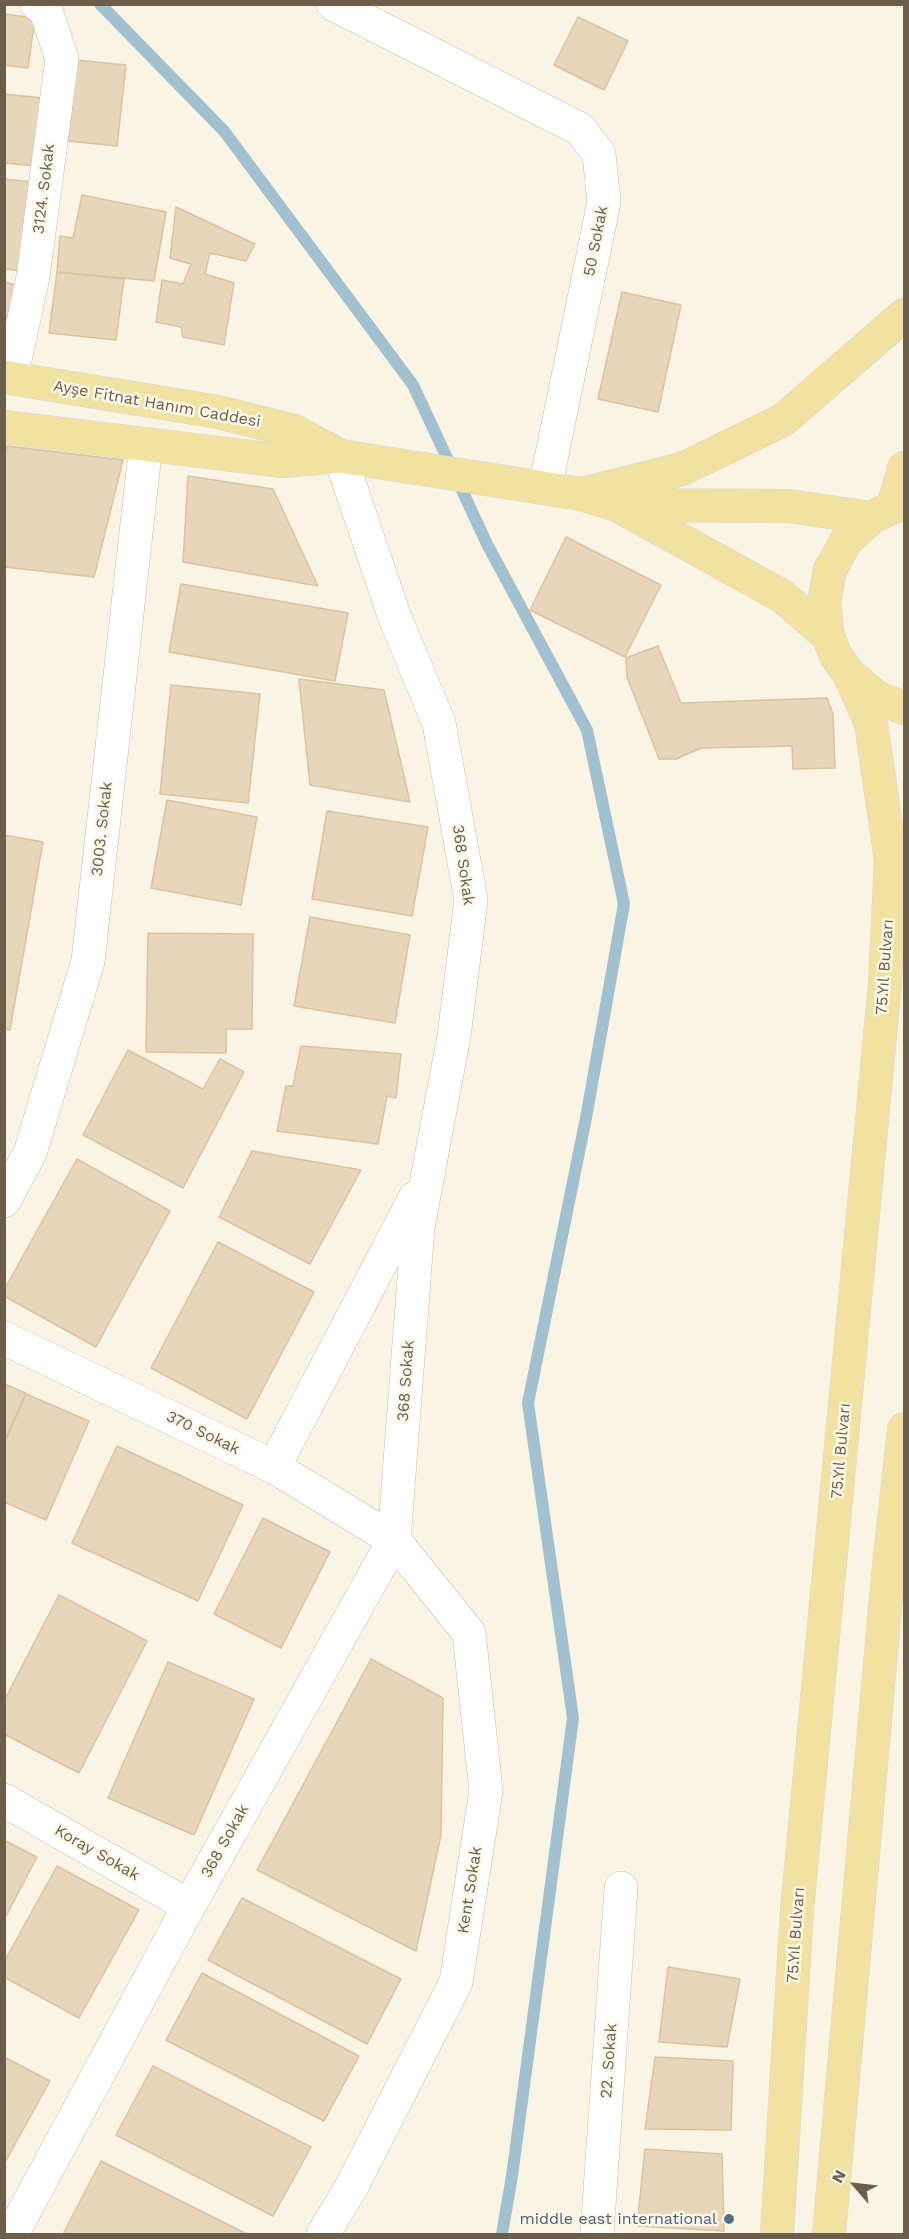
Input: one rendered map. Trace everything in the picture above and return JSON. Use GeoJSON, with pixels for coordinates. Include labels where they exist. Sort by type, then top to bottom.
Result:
{"type":"FeatureCollection","features":[{"type":"Feature","properties":{"kind":"main road"},"geometry":{"type":"LineString","coordinates":[[581,494],[682,469],[783,420],[904,315]]}},
{"type":"Feature","properties":{"kind":"main road","name":"Ayşe Fitnat Hanım Caddesi"},"geometry":{"type":"LineString","coordinates":[[8,378],[218,412],[294,431],[340,456]]}},
{"type":"Feature","properties":{"kind":"main road","name":"Ayşe Fitnat Hanım Caddesi"},"geometry":{"type":"LineString","coordinates":[[4,428],[283,461],[340,456],[581,494],[617,505],[782,596],[828,636]]}},
{"type":"Feature","properties":{"kind":"main road"},"geometry":{"type":"LineString","coordinates":[[904,468],[890,510],[846,541],[830,570],[824,602],[828,636],[836,656],[849,674],[876,696],[904,708]]}},
{"type":"Feature","properties":{"kind":"main road","name":"Ayşe Fitnat Hanım Caddesi"},"geometry":{"type":"LineString","coordinates":[[617,505],[789,506],[890,510]]}},
{"type":"Feature","properties":{"kind":"main road","name":"75.Yıl Bulvarı"},"geometry":{"type":"LineString","coordinates":[[777,2235],[797,1910],[884,994],[891,861],[871,723],[849,674]]}},
{"type":"Feature","properties":{"kind":"main road"},"geometry":{"type":"LineString","coordinates":[[829,2235],[888,1575],[904,1429]]}},
{"type":"Feature","properties":{"kind":"street","name":"3124. Sokak"},"geometry":{"type":"LineString","coordinates":[[8,378],[33,278],[63,59],[46,11],[37,4]]}},
{"type":"Feature","properties":{"kind":"street","name":"50 Sokak"},"geometry":{"type":"LineString","coordinates":[[333,4],[580,129],[599,154],[604,202],[545,488]]}},
{"type":"Feature","properties":{"kind":"street","name":"3003. Sokak"},"geometry":{"type":"LineString","coordinates":[[4,1202],[30,1153],[88,961],[146,444]]}},
{"type":"Feature","properties":{"kind":"street","name":"368 Sokak"},"geometry":{"type":"LineString","coordinates":[[12,2235],[189,1906],[394,1540],[418,1227],[454,1036],[471,900],[439,723],[395,618],[340,456]]}},
{"type":"Feature","properties":{"kind":"street"},"geometry":{"type":"LineString","coordinates":[[274,1467],[428,1173]]}},
{"type":"Feature","properties":{"kind":"street","name":"370 Sokak"},"geometry":{"type":"LineString","coordinates":[[4,1338],[274,1467],[394,1540]]}},
{"type":"Feature","properties":{"kind":"street","name":"Kent Sokak"},"geometry":{"type":"LineString","coordinates":[[323,2235],[352,2186],[456,1982],[486,1791],[469,1633],[394,1540]]}},
{"type":"Feature","properties":{"kind":"street","name":"Koray Sokak"},"geometry":{"type":"LineString","coordinates":[[4,1800],[189,1906]]}},
{"type":"Feature","properties":{"kind":"street","name":"22. Sokak"},"geometry":{"type":"LineString","coordinates":[[597,2235],[621,1888]]}},
{"type":"Feature","properties":{"kind":"building"},"geometry":{"type":"Polygon","coordinates":[[[4,14],[35,18],[28,68],[4,65],[4,14]]]}},
{"type":"Feature","properties":{"kind":"building"},"geometry":{"type":"Polygon","coordinates":[[[578,17],[628,41],[604,90],[554,65],[578,17]]]}},
{"type":"Feature","properties":{"kind":"building"},"geometry":{"type":"Polygon","coordinates":[[[77,60],[126,65],[117,146],[68,141],[77,60]]]}},
{"type":"Feature","properties":{"kind":"building"},"geometry":{"type":"Polygon","coordinates":[[[4,94],[43,98],[36,166],[4,163],[4,94]]]}},
{"type":"Feature","properties":{"kind":"building"},"geometry":{"type":"Polygon","coordinates":[[[4,179],[33,182],[23,271],[4,269],[4,179]]]}},
{"type":"Feature","properties":{"kind":"building"},"geometry":{"type":"Polygon","coordinates":[[[82,195],[166,212],[154,281],[57,272],[60,236],[73,238],[82,195]]]}},
{"type":"Feature","properties":{"kind":"building"},"geometry":{"type":"Polygon","coordinates":[[[176,207],[255,244],[246,261],[210,253],[205,274],[234,283],[224,345],[183,337],[181,327],[156,322],[162,280],[183,284],[191,264],[170,258],[176,207]]]}},
{"type":"Feature","properties":{"kind":"building"},"geometry":{"type":"Polygon","coordinates":[[[57,272],[124,279],[116,340],[49,333],[57,272]]]}},
{"type":"Feature","properties":{"kind":"building"},"geometry":{"type":"Polygon","coordinates":[[[4,282],[20,286],[13,319],[4,317],[4,282]]]}},
{"type":"Feature","properties":{"kind":"building"},"geometry":{"type":"Polygon","coordinates":[[[622,292],[681,305],[658,412],[598,399],[622,292]]]}},
{"type":"Feature","properties":{"kind":"building"},"geometry":{"type":"Polygon","coordinates":[[[7,446],[123,460],[94,577],[4,567],[4,463],[7,446]]]}},
{"type":"Feature","properties":{"kind":"building"},"geometry":{"type":"Polygon","coordinates":[[[188,476],[273,489],[318,586],[183,562],[188,476]]]}},
{"type":"Feature","properties":{"kind":"building"},"geometry":{"type":"Polygon","coordinates":[[[566,537],[661,585],[625,657],[530,610],[566,537]]]}},
{"type":"Feature","properties":{"kind":"building"},"geometry":{"type":"Polygon","coordinates":[[[181,584],[348,613],[335,681],[169,652],[181,584]]]}},
{"type":"Feature","properties":{"kind":"building"},"geometry":{"type":"Polygon","coordinates":[[[658,646],[681,703],[827,698],[833,714],[835,768],[793,769],[792,746],[701,748],[676,759],[659,759],[627,677],[626,658],[658,646]]]}},
{"type":"Feature","properties":{"kind":"building"},"geometry":{"type":"Polygon","coordinates":[[[299,679],[384,690],[410,802],[310,785],[299,679]]]}},
{"type":"Feature","properties":{"kind":"building"},"geometry":{"type":"Polygon","coordinates":[[[171,685],[260,694],[248,803],[160,794],[171,685]]]}},
{"type":"Feature","properties":{"kind":"building"},"geometry":{"type":"Polygon","coordinates":[[[167,800],[257,817],[241,905],[151,888],[167,800]]]}},
{"type":"Feature","properties":{"kind":"building"},"geometry":{"type":"Polygon","coordinates":[[[327,811],[428,827],[412,916],[312,899],[327,811]]]}},
{"type":"Feature","properties":{"kind":"building"},"geometry":{"type":"Polygon","coordinates":[[[4,835],[43,842],[10,1030],[4,1029],[4,835]]]}},
{"type":"Feature","properties":{"kind":"building"},"geometry":{"type":"Polygon","coordinates":[[[310,917],[410,935],[395,1023],[294,1006],[310,917]]]}},
{"type":"Feature","properties":{"kind":"building"},"geometry":{"type":"Polygon","coordinates":[[[148,933],[253,934],[252,1029],[226,1029],[226,1053],[146,1052],[148,933]]]}},
{"type":"Feature","properties":{"kind":"building"},"geometry":{"type":"Polygon","coordinates":[[[301,1046],[401,1054],[396,1098],[387,1096],[378,1144],[277,1131],[286,1086],[293,1086],[301,1046]]]}},
{"type":"Feature","properties":{"kind":"building"},"geometry":{"type":"Polygon","coordinates":[[[128,1050],[203,1089],[220,1059],[244,1072],[183,1188],[83,1135],[128,1050]]]}},
{"type":"Feature","properties":{"kind":"building"},"geometry":{"type":"Polygon","coordinates":[[[252,1151],[361,1170],[310,1264],[219,1217],[252,1151]]]}},
{"type":"Feature","properties":{"kind":"building"},"geometry":{"type":"Polygon","coordinates":[[[77,1159],[170,1211],[96,1347],[4,1296],[4,1290],[77,1159]]]}},
{"type":"Feature","properties":{"kind":"building"},"geometry":{"type":"Polygon","coordinates":[[[218,1242],[314,1292],[247,1419],[151,1368],[218,1242]]]}},
{"type":"Feature","properties":{"kind":"building"},"geometry":{"type":"Polygon","coordinates":[[[4,1384],[26,1393],[4,1442],[4,1384]]]}},
{"type":"Feature","properties":{"kind":"building"},"geometry":{"type":"Polygon","coordinates":[[[26,1394],[89,1421],[46,1520],[4,1502],[4,1444],[26,1394]]]}},
{"type":"Feature","properties":{"kind":"building"},"geometry":{"type":"Polygon","coordinates":[[[117,1446],[243,1505],[198,1601],[72,1543],[117,1446]]]}},
{"type":"Feature","properties":{"kind":"building"},"geometry":{"type":"Polygon","coordinates":[[[263,1518],[330,1552],[281,1648],[214,1614],[263,1518]]]}},
{"type":"Feature","properties":{"kind":"building"},"geometry":{"type":"Polygon","coordinates":[[[59,1595],[147,1641],[79,1773],[4,1734],[4,1701],[59,1595]]]}},
{"type":"Feature","properties":{"kind":"building"},"geometry":{"type":"Polygon","coordinates":[[[371,1659],[443,1698],[441,1835],[416,1951],[257,1870],[371,1659]]]}},
{"type":"Feature","properties":{"kind":"building"},"geometry":{"type":"Polygon","coordinates":[[[168,1662],[254,1699],[194,1835],[108,1798],[168,1662]]]}},
{"type":"Feature","properties":{"kind":"building"},"geometry":{"type":"Polygon","coordinates":[[[4,1840],[37,1857],[4,1920],[4,1840]]]}},
{"type":"Feature","properties":{"kind":"building"},"geometry":{"type":"Polygon","coordinates":[[[57,1866],[139,1910],[79,2018],[4,1977],[4,1962],[57,1866]]]}},
{"type":"Feature","properties":{"kind":"building"},"geometry":{"type":"Polygon","coordinates":[[[242,1898],[401,1979],[367,2044],[208,1960],[242,1898]]]}},
{"type":"Feature","properties":{"kind":"building"},"geometry":{"type":"Polygon","coordinates":[[[668,1967],[740,1979],[727,2047],[659,2042],[668,1967]]]}},
{"type":"Feature","properties":{"kind":"building"},"geometry":{"type":"Polygon","coordinates":[[[202,1973],[359,2056],[324,2121],[166,2040],[202,1973]]]}},
{"type":"Feature","properties":{"kind":"building"},"geometry":{"type":"Polygon","coordinates":[[[4,2057],[50,2081],[4,2164],[4,2057]]]}},
{"type":"Feature","properties":{"kind":"building"},"geometry":{"type":"Polygon","coordinates":[[[655,2057],[733,2061],[731,2130],[645,2129],[655,2057]]]}},
{"type":"Feature","properties":{"kind":"building"},"geometry":{"type":"Polygon","coordinates":[[[153,2066],[311,2147],[273,2216],[116,2135],[153,2066]]]}},
{"type":"Feature","properties":{"kind":"building"},"geometry":{"type":"Polygon","coordinates":[[[645,2149],[722,2154],[724,2231],[637,2226],[645,2149]]]}},
{"type":"Feature","properties":{"kind":"building"},"geometry":{"type":"Polygon","coordinates":[[[101,2161],[247,2234],[63,2234],[101,2161]]]}},
{"type":"Feature","properties":{"kind":"waterway"},"geometry":{"type":"LineString","coordinates":[[100,4],[224,131],[413,385],[487,544],[587,730],[624,904],[586,1118],[528,1403],[573,1718],[512,2176],[502,2234]]}},
{"type":"Feature","properties":{"kind":"place","name":"middle east international"},"geometry":{"type":"Point","coordinates":[729,2219]}}]}
